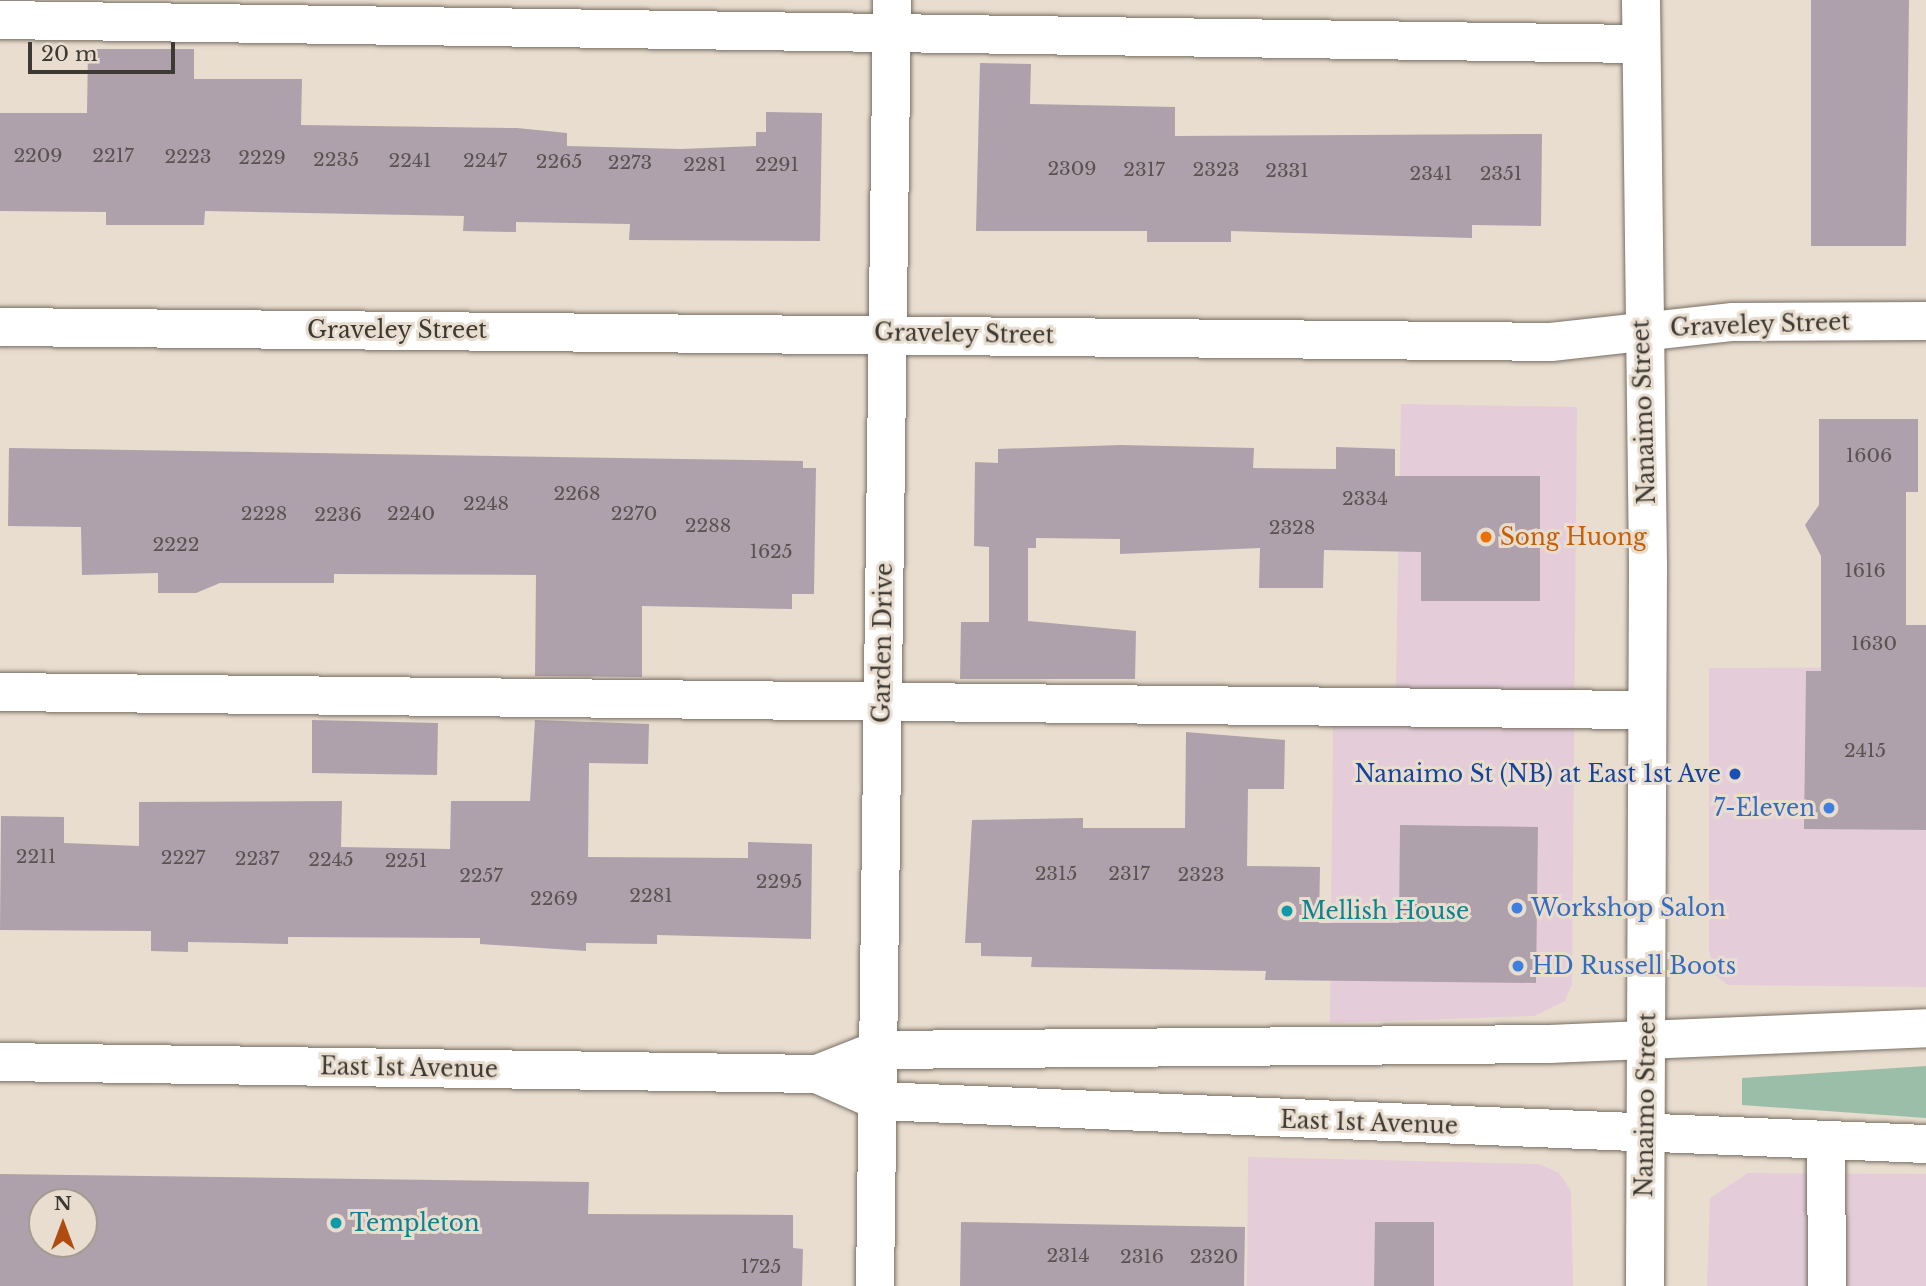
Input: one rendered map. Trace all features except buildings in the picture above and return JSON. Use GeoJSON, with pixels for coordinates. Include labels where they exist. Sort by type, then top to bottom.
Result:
{"type":"FeatureCollection","features":[{"type":"Feature","properties":{"kind":"main road","name":"Nanaimo Street"},"geometry":{"type":"LineString","coordinates":[[1641,0],[1641,330],[1647,709],[1646,1286]]}},
{"type":"Feature","properties":{"kind":"main road"},"geometry":{"type":"LineString","coordinates":[[0,20],[891,16],[1641,44]]}},
{"type":"Feature","properties":{"kind":"main road","name":"Garden Drive"},"geometry":{"type":"LineString","coordinates":[[875,1286],[891,16]]}},
{"type":"Feature","properties":{"kind":"main road","name":"Graveley Street"},"geometry":{"type":"LineString","coordinates":[[0,327],[887,333],[1551,342],[1733,322],[1926,321]]}},
{"type":"Feature","properties":{"kind":"main road"},"geometry":{"type":"LineString","coordinates":[[0,692],[1647,709]]}},
{"type":"Feature","properties":{"kind":"main road","name":"East 1st Avenue"},"geometry":{"type":"LineString","coordinates":[[0,1062],[817,1074],[878,1050],[1647,1039],[1926,1028]]}},
{"type":"Feature","properties":{"kind":"main road","name":"East 1st Avenue"},"geometry":{"type":"LineString","coordinates":[[817,1074],[878,1101],[1826,1142],[1926,1144]]}},
{"type":"Feature","properties":{"kind":"main road"},"geometry":{"type":"LineString","coordinates":[[1826,1142],[1827,1286]]}},
{"type":"Feature","properties":{"kind":"shaded area"},"geometry":{"type":"Polygon","coordinates":[[[1401,404],[1577,407],[1572,984],[1565,1001],[1534,1016],[1330,1023],[1333,724],[1395,725],[1401,404]]]}},
{"type":"Feature","properties":{"kind":"shaded area"},"geometry":{"type":"Polygon","coordinates":[[[1926,667],[1926,987],[1728,985],[1715,975],[1709,950],[1709,668],[1926,667]]]}},
{"type":"Feature","properties":{"kind":"shaded area"},"geometry":{"type":"Polygon","coordinates":[[[1248,1157],[1539,1164],[1559,1173],[1571,1191],[1573,1286],[1247,1286],[1248,1157]]]}},
{"type":"Feature","properties":{"kind":"shaded area"},"geometry":{"type":"Polygon","coordinates":[[[1748,1173],[1926,1174],[1926,1286],[1707,1286],[1710,1198],[1748,1173]]]}},
{"type":"Feature","properties":{"kind":"green space"},"geometry":{"type":"Polygon","coordinates":[[[1926,1066],[1926,1118],[1742,1105],[1742,1078],[1926,1066]]]}},
{"type":"Feature","properties":{"kind":"place","name":"Song Huong"},"geometry":{"type":"Point","coordinates":[1486,537]}},
{"type":"Feature","properties":{"kind":"place","name":"Nanaimo St (NB) at East 1st Ave"},"geometry":{"type":"Point","coordinates":[1735,774]}},
{"type":"Feature","properties":{"kind":"place","name":"7-Eleven"},"geometry":{"type":"Point","coordinates":[1829,808]}},
{"type":"Feature","properties":{"kind":"place","name":"Workshop Salon"},"geometry":{"type":"Point","coordinates":[1517,908]}},
{"type":"Feature","properties":{"kind":"place","name":"Mellish House"},"geometry":{"type":"Point","coordinates":[1287,911]}},
{"type":"Feature","properties":{"kind":"place","name":"HD Russell Boots"},"geometry":{"type":"Point","coordinates":[1518,966]}},
{"type":"Feature","properties":{"kind":"place","name":"Templeton"},"geometry":{"type":"Point","coordinates":[336,1223]}}]}
